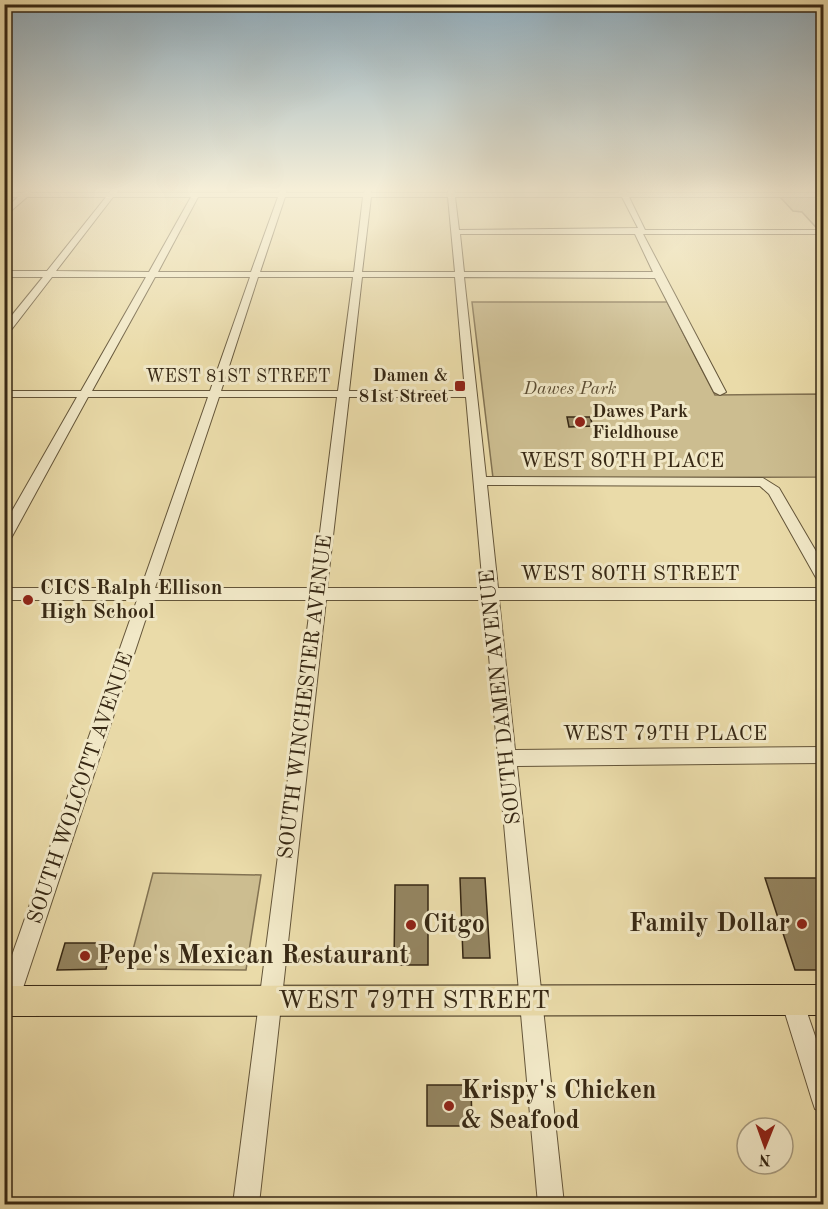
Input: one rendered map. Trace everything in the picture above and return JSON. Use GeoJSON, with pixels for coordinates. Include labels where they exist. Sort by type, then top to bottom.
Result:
{"type":"FeatureCollection","features":[{"type":"Feature","properties":{"kind":"main road","name":"WEST 79TH STREET"},"geometry":{"type":"LineString","coordinates":[[6,1005],[270,1001],[824,1000]]}},
{"type":"Feature","properties":{"kind":"street"},"geometry":{"type":"LineString","coordinates":[[4,332],[71,245]]}},
{"type":"Feature","properties":{"kind":"street"},"geometry":{"type":"LineString","coordinates":[[4,538],[168,245]]}},
{"type":"Feature","properties":{"kind":"street","name":"SOUTH WOLCOTT AVENUE"},"geometry":{"type":"LineString","coordinates":[[6,1005],[265,245]]}},
{"type":"Feature","properties":{"kind":"street","name":"SOUTH WINCHESTER AVENUE"},"geometry":{"type":"LineString","coordinates":[[246,1204],[360,245]]}},
{"type":"Feature","properties":{"kind":"street","name":"SOUTH DAMEN AVENUE"},"geometry":{"type":"LineString","coordinates":[[457,245],[551,1204]]}},
{"type":"Feature","properties":{"kind":"street"},"geometry":{"type":"LineString","coordinates":[[643,245],[720,392]]}},
{"type":"Feature","properties":{"kind":"street"},"geometry":{"type":"LineString","coordinates":[[4,274],[659,275]]}},
{"type":"Feature","properties":{"kind":"street","name":"WEST 81ST STREET"},"geometry":{"type":"LineString","coordinates":[[4,394],[471,394]]}},
{"type":"Feature","properties":{"kind":"street","name":"WEST 80TH PLACE"},"geometry":{"type":"LineString","coordinates":[[480,481],[763,482],[774,491],[824,579]]}},
{"type":"Feature","properties":{"kind":"street","name":"WEST 80TH STREET"},"geometry":{"type":"LineString","coordinates":[[4,594],[824,594]]}},
{"type":"Feature","properties":{"kind":"street","name":"WEST 79TH PLACE"},"geometry":{"type":"LineString","coordinates":[[507,758],[824,756]]}},
{"type":"Feature","properties":{"kind":"street"},"geometry":{"type":"LineString","coordinates":[[792,1000],[824,1100]]}},
{"type":"Feature","properties":{"kind":"green space","name":"Dawes Park"},"geometry":{"type":"Polygon","coordinates":[[[472,302],[667,302],[715,395],[823,394],[823,477],[493,478],[472,302]]]}},
{"type":"Feature","properties":{"kind":"green space"},"geometry":{"type":"Polygon","coordinates":[[[153,873],[261,875],[246,970],[128,969],[153,873]]]}},
{"type":"Feature","properties":{"kind":"building","name":"Dawes Park Fieldhouse"},"geometry":{"type":"Polygon","coordinates":[[[567,417],[590,417],[593,426],[569,427],[567,417]]]}},
{"type":"Feature","properties":{"kind":"building","name":"Citgo"},"geometry":{"type":"Polygon","coordinates":[[[460,878],[485,878],[490,958],[463,958],[460,878]]]}},
{"type":"Feature","properties":{"kind":"building","name":"Family Dollar"},"geometry":{"type":"Polygon","coordinates":[[[765,878],[824,878],[824,970],[795,970],[765,878]]]}},
{"type":"Feature","properties":{"kind":"building","name":"Citgo"},"geometry":{"type":"Polygon","coordinates":[[[395,885],[428,885],[428,965],[394,965],[395,885]]]}},
{"type":"Feature","properties":{"kind":"building","name":"Pepe's Mexican Restaurant"},"geometry":{"type":"Polygon","coordinates":[[[65,943],[112,943],[106,969],[57,970],[65,943]]]}},
{"type":"Feature","properties":{"kind":"building","name":"Krispy's Chicken & Seafood"},"geometry":{"type":"Polygon","coordinates":[[[427,1085],[471,1085],[472,1126],[427,1126],[427,1085]]]}},
{"type":"Feature","properties":{"kind":"place","name":"Damen & 81st Street"},"geometry":{"type":"Point","coordinates":[460,386]}},
{"type":"Feature","properties":{"kind":"place","name":"Dawes Park Fieldhouse"},"geometry":{"type":"Point","coordinates":[580,422]}},
{"type":"Feature","properties":{"kind":"place","name":"CICS Ralph Ellison High School"},"geometry":{"type":"Point","coordinates":[28,600]}},
{"type":"Feature","properties":{"kind":"place","name":"Family Dollar"},"geometry":{"type":"Point","coordinates":[802,924]}},
{"type":"Feature","properties":{"kind":"place","name":"Citgo"},"geometry":{"type":"Point","coordinates":[411,925]}},
{"type":"Feature","properties":{"kind":"place","name":"Pepe's Mexican Restaurant"},"geometry":{"type":"Point","coordinates":[85,956]}},
{"type":"Feature","properties":{"kind":"place","name":"Krispy's Chicken & Seafood"},"geometry":{"type":"Point","coordinates":[449,1106]}}]}
